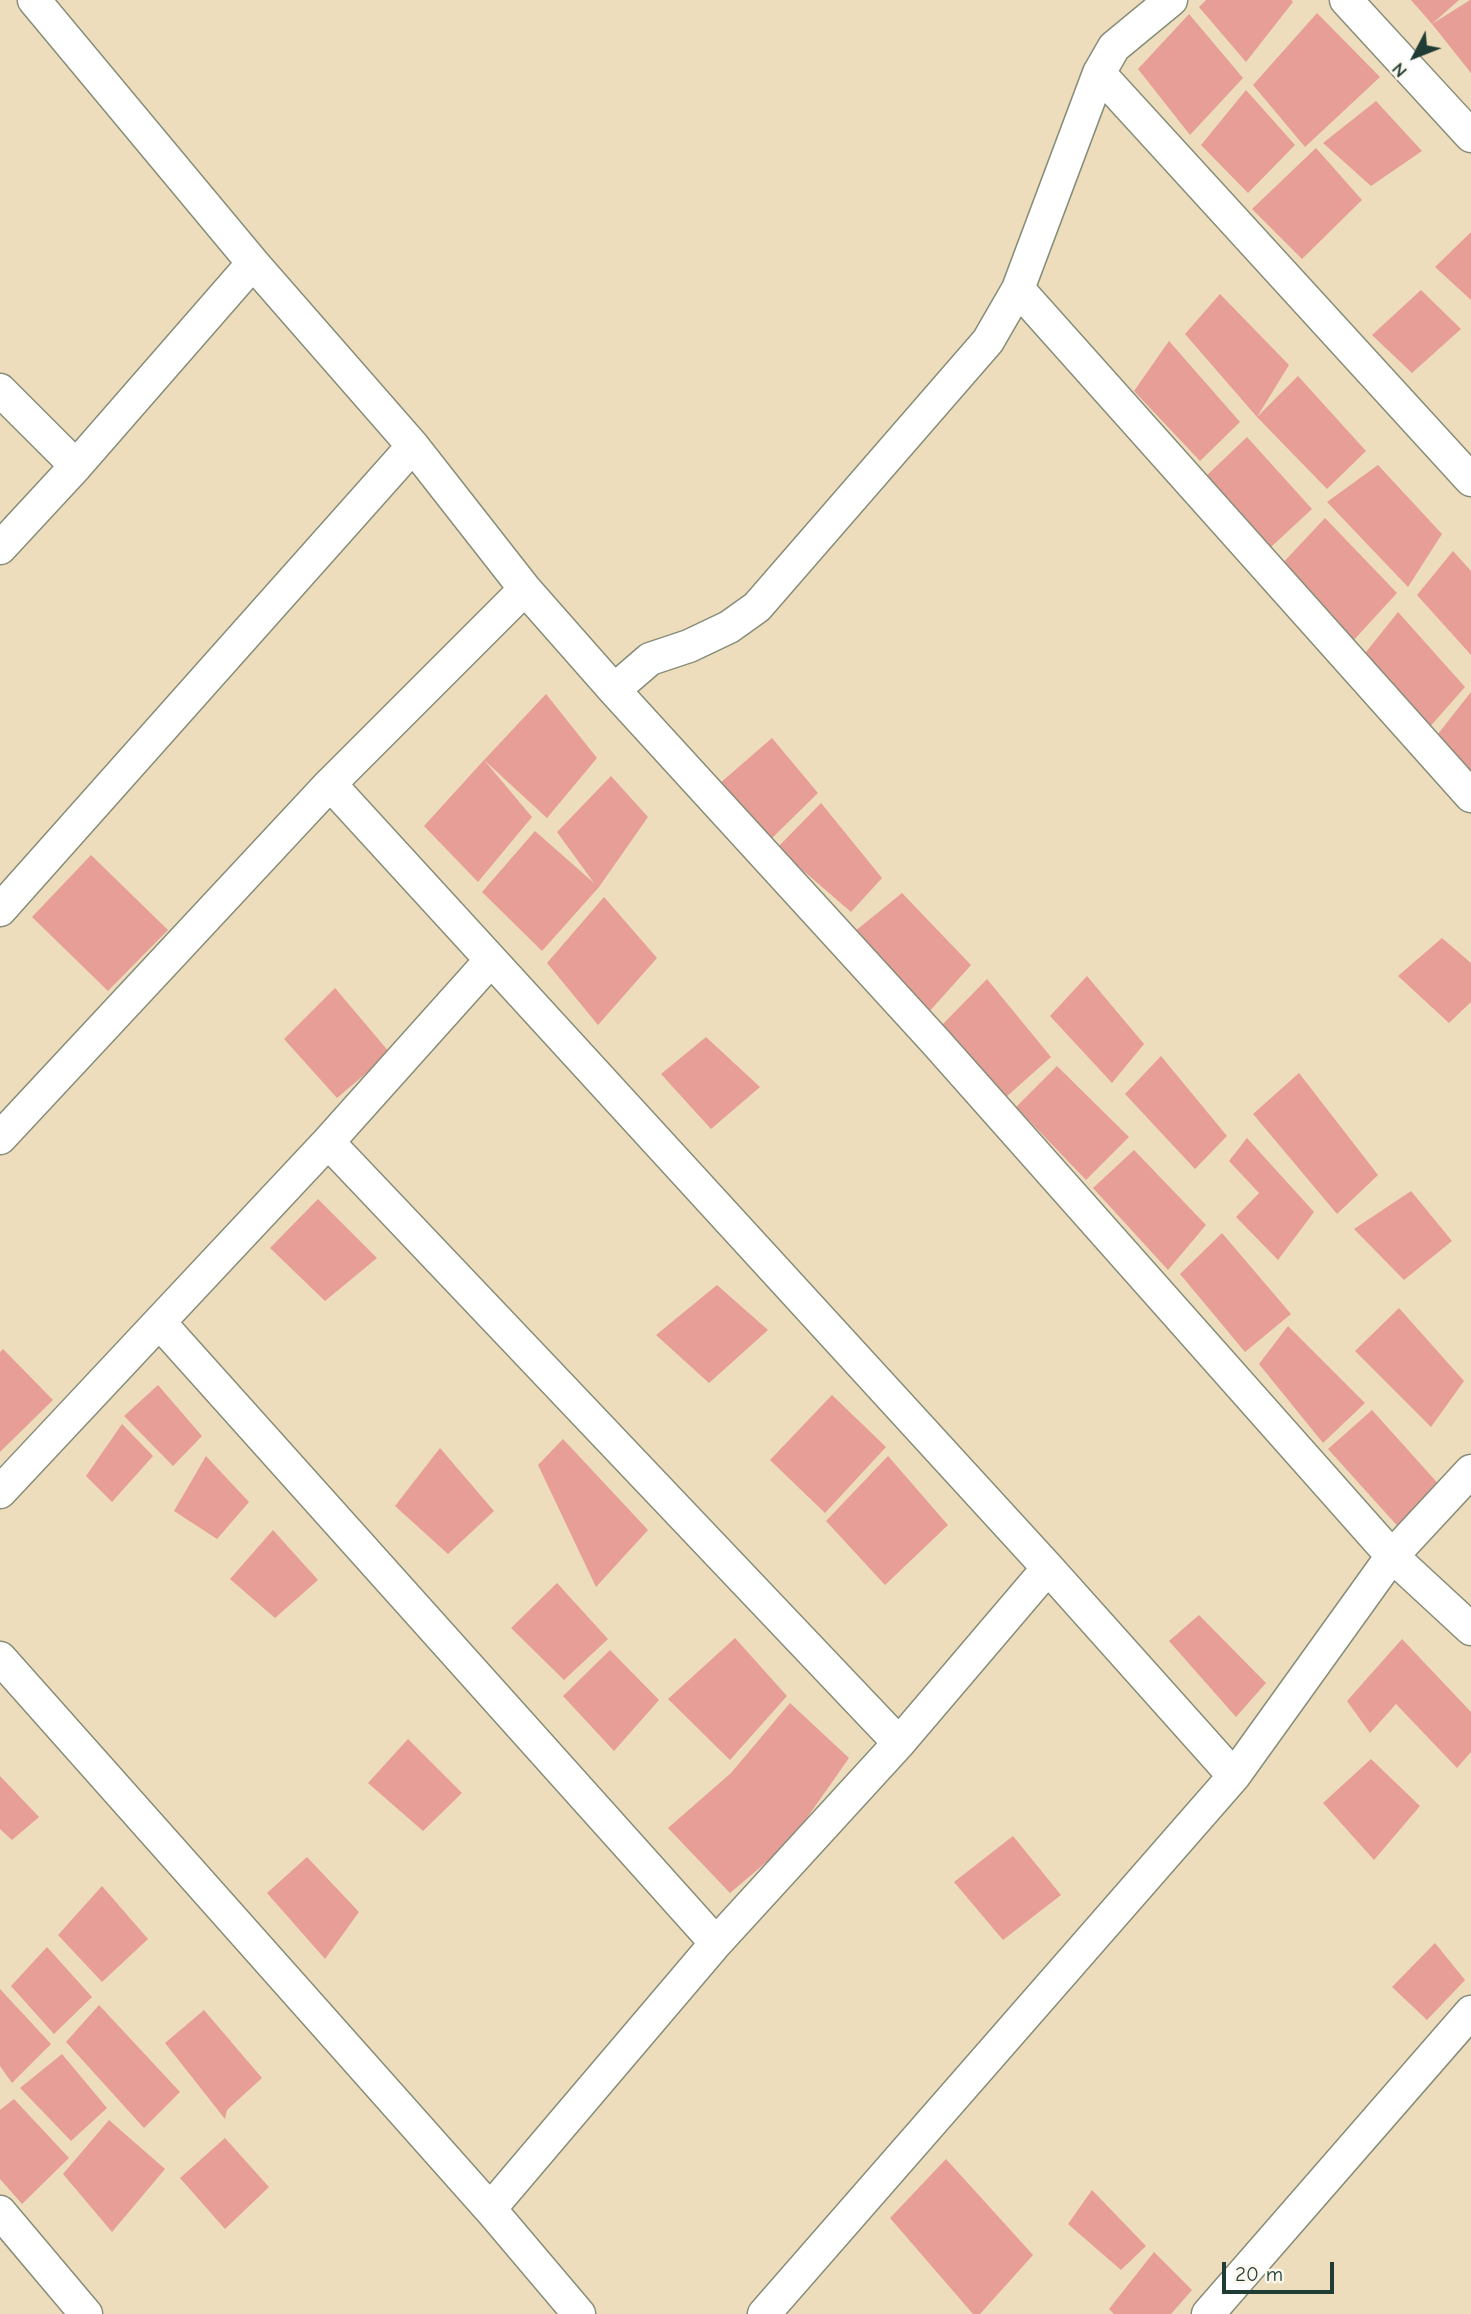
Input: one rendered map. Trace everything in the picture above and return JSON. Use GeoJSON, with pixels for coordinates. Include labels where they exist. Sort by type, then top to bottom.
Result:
{"type":"FeatureCollection","features":[{"type":"Feature","properties":{"kind":"street"},"geometry":{"type":"LineString","coordinates":[[34,0],[253,264],[413,446],[525,589],[614,691],[935,1041],[1392,1556],[1471,1629]]}},
{"type":"Feature","properties":{"kind":"street"},"geometry":{"type":"LineString","coordinates":[[614,691],[650,659],[690,646],[729,627],[757,607],[988,341],[1018,289],[1099,73],[1114,47],[1171,0]]}},
{"type":"Feature","properties":{"kind":"street"},"geometry":{"type":"LineString","coordinates":[[1346,0],[1471,136]]}},
{"type":"Feature","properties":{"kind":"street"},"geometry":{"type":"LineString","coordinates":[[1099,73],[1471,480]]}},
{"type":"Feature","properties":{"kind":"street"},"geometry":{"type":"LineString","coordinates":[[0,548],[76,466],[253,264]]}},
{"type":"Feature","properties":{"kind":"street"},"geometry":{"type":"LineString","coordinates":[[1018,289],[1471,796]]}},
{"type":"Feature","properties":{"kind":"street"},"geometry":{"type":"LineString","coordinates":[[0,390],[76,466]]}},
{"type":"Feature","properties":{"kind":"street"},"geometry":{"type":"LineString","coordinates":[[0,911],[413,446]]}},
{"type":"Feature","properties":{"kind":"street"},"geometry":{"type":"LineString","coordinates":[[0,1138],[330,784],[525,589]]}},
{"type":"Feature","properties":{"kind":"street"},"geometry":{"type":"LineString","coordinates":[[330,784],[1048,1568],[1234,1776]]}},
{"type":"Feature","properties":{"kind":"street"},"geometry":{"type":"LineString","coordinates":[[0,1492],[328,1142],[491,960]]}},
{"type":"Feature","properties":{"kind":"street"},"geometry":{"type":"LineString","coordinates":[[328,1142],[899,1743]]}},
{"type":"Feature","properties":{"kind":"street"},"geometry":{"type":"LineString","coordinates":[[160,1323],[716,1943]]}},
{"type":"Feature","properties":{"kind":"street"},"geometry":{"type":"LineString","coordinates":[[764,2314],[1234,1776],[1392,1556],[1471,1471]]}},
{"type":"Feature","properties":{"kind":"street"},"geometry":{"type":"LineString","coordinates":[[490,2209],[716,1943],[899,1743],[1048,1568]]}},
{"type":"Feature","properties":{"kind":"street"},"geometry":{"type":"LineString","coordinates":[[3,1668],[490,2209],[579,2314]]}},
{"type":"Feature","properties":{"kind":"street"},"geometry":{"type":"LineString","coordinates":[[1208,2314],[1471,2012]]}},
{"type":"Feature","properties":{"kind":"street"},"geometry":{"type":"LineString","coordinates":[[0,2212],[86,2314]]}},
{"type":"Feature","properties":{"kind":"building"},"geometry":{"type":"Polygon","coordinates":[[[1206,0],[1293,2],[1246,62],[1199,7],[1206,0]]]}},
{"type":"Feature","properties":{"kind":"building"},"geometry":{"type":"Polygon","coordinates":[[[1411,0],[1459,0],[1432,24],[1411,0]]]}},
{"type":"Feature","properties":{"kind":"building"},"geometry":{"type":"Polygon","coordinates":[[[1471,0],[1471,73],[1432,24],[1471,0]]]}},
{"type":"Feature","properties":{"kind":"building"},"geometry":{"type":"Polygon","coordinates":[[[1317,13],[1380,77],[1305,147],[1253,85],[1317,13]]]}},
{"type":"Feature","properties":{"kind":"building"},"geometry":{"type":"Polygon","coordinates":[[[1189,14],[1243,78],[1190,135],[1138,69],[1189,14]]]}},
{"type":"Feature","properties":{"kind":"building"},"geometry":{"type":"Polygon","coordinates":[[[1246,90],[1295,145],[1248,193],[1201,145],[1246,90]]]}},
{"type":"Feature","properties":{"kind":"building"},"geometry":{"type":"Polygon","coordinates":[[[1376,101],[1422,151],[1371,186],[1323,143],[1376,101]]]}},
{"type":"Feature","properties":{"kind":"building"},"geometry":{"type":"Polygon","coordinates":[[[1316,148],[1362,200],[1302,259],[1252,209],[1316,148]]]}},
{"type":"Feature","properties":{"kind":"building"},"geometry":{"type":"Polygon","coordinates":[[[1471,232],[1471,300],[1435,267],[1471,232]]]}},
{"type":"Feature","properties":{"kind":"building"},"geometry":{"type":"Polygon","coordinates":[[[1421,290],[1461,329],[1412,373],[1372,335],[1421,290]]]}},
{"type":"Feature","properties":{"kind":"building"},"geometry":{"type":"Polygon","coordinates":[[[1220,294],[1289,365],[1257,417],[1185,334],[1220,294]]]}},
{"type":"Feature","properties":{"kind":"building"},"geometry":{"type":"Polygon","coordinates":[[[1169,341],[1240,422],[1200,461],[1134,391],[1169,341]]]}},
{"type":"Feature","properties":{"kind":"building"},"geometry":{"type":"Polygon","coordinates":[[[1298,376],[1366,451],[1327,489],[1257,417],[1298,376]]]}},
{"type":"Feature","properties":{"kind":"building"},"geometry":{"type":"Polygon","coordinates":[[[1247,437],[1312,509],[1270,548],[1204,478],[1247,437]]]}},
{"type":"Feature","properties":{"kind":"building"},"geometry":{"type":"Polygon","coordinates":[[[1378,465],[1442,534],[1408,587],[1327,502],[1378,465]]]}},
{"type":"Feature","properties":{"kind":"building"},"geometry":{"type":"Polygon","coordinates":[[[1325,518],[1397,593],[1352,642],[1278,568],[1325,518]]]}},
{"type":"Feature","properties":{"kind":"building"},"geometry":{"type":"Polygon","coordinates":[[[1453,551],[1471,571],[1471,655],[1417,595],[1453,551]]]}},
{"type":"Feature","properties":{"kind":"building"},"geometry":{"type":"Polygon","coordinates":[[[1398,612],[1465,687],[1420,738],[1362,657],[1398,612]]]}},
{"type":"Feature","properties":{"kind":"building"},"geometry":{"type":"Polygon","coordinates":[[[1471,692],[1471,780],[1434,739],[1471,692]]]}},
{"type":"Feature","properties":{"kind":"building"},"geometry":{"type":"Polygon","coordinates":[[[546,694],[597,758],[547,818],[484,760],[546,694]]]}},
{"type":"Feature","properties":{"kind":"building"},"geometry":{"type":"Polygon","coordinates":[[[772,738],[818,793],[771,839],[719,784],[772,738]]]}},
{"type":"Feature","properties":{"kind":"building"},"geometry":{"type":"Polygon","coordinates":[[[484,760],[532,817],[478,882],[424,826],[484,760]]]}},
{"type":"Feature","properties":{"kind":"building"},"geometry":{"type":"Polygon","coordinates":[[[611,776],[648,817],[599,887],[542,951],[482,892],[535,831],[594,883],[557,832],[611,776]]]}},
{"type":"Feature","properties":{"kind":"building"},"geometry":{"type":"Polygon","coordinates":[[[821,803],[882,878],[851,912],[777,848],[821,803]]]}},
{"type":"Feature","properties":{"kind":"building"},"geometry":{"type":"Polygon","coordinates":[[[91,855],[168,930],[108,991],[32,917],[91,855]]]}},
{"type":"Feature","properties":{"kind":"building"},"geometry":{"type":"Polygon","coordinates":[[[902,893],[971,965],[928,1013],[854,932],[902,893]]]}},
{"type":"Feature","properties":{"kind":"building"},"geometry":{"type":"Polygon","coordinates":[[[604,897],[657,958],[598,1025],[547,963],[604,897]]]}},
{"type":"Feature","properties":{"kind":"building"},"geometry":{"type":"Polygon","coordinates":[[[1442,938],[1471,963],[1471,1002],[1449,1023],[1398,976],[1442,938]]]}},
{"type":"Feature","properties":{"kind":"building"},"geometry":{"type":"Polygon","coordinates":[[[1087,976],[1144,1044],[1112,1083],[1050,1016],[1087,976]]]}},
{"type":"Feature","properties":{"kind":"building"},"geometry":{"type":"Polygon","coordinates":[[[987,979],[1051,1057],[1005,1098],[938,1029],[987,979]]]}},
{"type":"Feature","properties":{"kind":"building"},"geometry":{"type":"Polygon","coordinates":[[[335,988],[390,1053],[337,1098],[284,1039],[335,988]]]}},
{"type":"Feature","properties":{"kind":"building"},"geometry":{"type":"Polygon","coordinates":[[[706,1037],[760,1087],[711,1129],[661,1074],[706,1037]]]}},
{"type":"Feature","properties":{"kind":"building"},"geometry":{"type":"Polygon","coordinates":[[[1161,1056],[1227,1136],[1195,1169],[1125,1094],[1161,1056]]]}},
{"type":"Feature","properties":{"kind":"building"},"geometry":{"type":"Polygon","coordinates":[[[1057,1066],[1129,1137],[1086,1180],[1016,1107],[1057,1066]]]}},
{"type":"Feature","properties":{"kind":"building"},"geometry":{"type":"Polygon","coordinates":[[[1299,1073],[1378,1175],[1337,1214],[1253,1114],[1299,1073]]]}},
{"type":"Feature","properties":{"kind":"building"},"geometry":{"type":"Polygon","coordinates":[[[1247,1138],[1314,1212],[1278,1260],[1236,1217],[1259,1193],[1229,1161],[1247,1138]]]}},
{"type":"Feature","properties":{"kind":"building"},"geometry":{"type":"Polygon","coordinates":[[[1134,1150],[1206,1225],[1168,1270],[1093,1188],[1134,1150]]]}},
{"type":"Feature","properties":{"kind":"building"},"geometry":{"type":"Polygon","coordinates":[[[1411,1191],[1452,1241],[1404,1280],[1354,1229],[1411,1191]]]}},
{"type":"Feature","properties":{"kind":"building"},"geometry":{"type":"Polygon","coordinates":[[[318,1199],[377,1258],[325,1301],[270,1248],[318,1199]]]}},
{"type":"Feature","properties":{"kind":"building"},"geometry":{"type":"Polygon","coordinates":[[[1222,1233],[1291,1314],[1245,1352],[1180,1274],[1222,1233]]]}},
{"type":"Feature","properties":{"kind":"building"},"geometry":{"type":"Polygon","coordinates":[[[717,1285],[768,1330],[709,1383],[656,1335],[717,1285]]]}},
{"type":"Feature","properties":{"kind":"building"},"geometry":{"type":"Polygon","coordinates":[[[1399,1308],[1464,1381],[1431,1427],[1355,1351],[1399,1308]]]}},
{"type":"Feature","properties":{"kind":"building"},"geometry":{"type":"Polygon","coordinates":[[[1288,1326],[1365,1403],[1323,1443],[1259,1364],[1288,1326]]]}},
{"type":"Feature","properties":{"kind":"building"},"geometry":{"type":"Polygon","coordinates":[[[3,1349],[53,1400],[0,1452],[0,1352],[3,1349]]]}},
{"type":"Feature","properties":{"kind":"building"},"geometry":{"type":"Polygon","coordinates":[[[158,1385],[202,1436],[173,1466],[124,1416],[158,1385]]]}},
{"type":"Feature","properties":{"kind":"building"},"geometry":{"type":"Polygon","coordinates":[[[832,1395],[886,1447],[825,1513],[770,1460],[832,1395]]]}},
{"type":"Feature","properties":{"kind":"building"},"geometry":{"type":"Polygon","coordinates":[[[1372,1410],[1443,1489],[1402,1531],[1328,1449],[1372,1410]]]}},
{"type":"Feature","properties":{"kind":"building"},"geometry":{"type":"Polygon","coordinates":[[[122,1424],[153,1456],[112,1502],[86,1476],[122,1424]]]}},
{"type":"Feature","properties":{"kind":"building"},"geometry":{"type":"Polygon","coordinates":[[[563,1439],[648,1530],[596,1587],[538,1465],[563,1439]]]}},
{"type":"Feature","properties":{"kind":"building"},"geometry":{"type":"Polygon","coordinates":[[[440,1448],[494,1511],[448,1554],[395,1506],[440,1448]]]}},
{"type":"Feature","properties":{"kind":"building"},"geometry":{"type":"Polygon","coordinates":[[[206,1456],[249,1502],[217,1539],[174,1511],[206,1456]]]}},
{"type":"Feature","properties":{"kind":"building"},"geometry":{"type":"Polygon","coordinates":[[[888,1456],[948,1525],[885,1585],[826,1521],[888,1456]]]}},
{"type":"Feature","properties":{"kind":"building"},"geometry":{"type":"Polygon","coordinates":[[[273,1530],[318,1580],[275,1618],[230,1579],[273,1530]]]}},
{"type":"Feature","properties":{"kind":"building"},"geometry":{"type":"Polygon","coordinates":[[[557,1583],[608,1639],[564,1680],[511,1628],[557,1583]]]}},
{"type":"Feature","properties":{"kind":"building"},"geometry":{"type":"Polygon","coordinates":[[[1199,1615],[1266,1683],[1236,1717],[1169,1641],[1199,1615]]]}},
{"type":"Feature","properties":{"kind":"building"},"geometry":{"type":"Polygon","coordinates":[[[735,1638],[787,1696],[730,1760],[668,1699],[735,1638]]]}},
{"type":"Feature","properties":{"kind":"building"},"geometry":{"type":"Polygon","coordinates":[[[1402,1639],[1471,1712],[1471,1752],[1457,1768],[1396,1704],[1370,1733],[1347,1701],[1402,1639]]]}},
{"type":"Feature","properties":{"kind":"building"},"geometry":{"type":"Polygon","coordinates":[[[610,1650],[659,1700],[614,1751],[563,1696],[610,1650]]]}},
{"type":"Feature","properties":{"kind":"building"},"geometry":{"type":"Polygon","coordinates":[[[790,1703],[849,1758],[790,1842],[730,1893],[668,1828],[731,1773],[790,1703]]]}},
{"type":"Feature","properties":{"kind":"building"},"geometry":{"type":"Polygon","coordinates":[[[408,1739],[462,1793],[423,1831],[368,1783],[408,1739]]]}},
{"type":"Feature","properties":{"kind":"building"},"geometry":{"type":"Polygon","coordinates":[[[1371,1759],[1420,1806],[1374,1860],[1323,1803],[1371,1759]]]}},
{"type":"Feature","properties":{"kind":"building"},"geometry":{"type":"Polygon","coordinates":[[[0,1776],[39,1817],[12,1840],[0,1829],[0,1776]]]}},
{"type":"Feature","properties":{"kind":"building"},"geometry":{"type":"Polygon","coordinates":[[[1013,1836],[1061,1895],[1003,1940],[954,1882],[1013,1836]]]}},
{"type":"Feature","properties":{"kind":"building"},"geometry":{"type":"Polygon","coordinates":[[[307,1857],[359,1912],[325,1959],[267,1893],[307,1857]]]}},
{"type":"Feature","properties":{"kind":"building"},"geometry":{"type":"Polygon","coordinates":[[[102,1886],[148,1939],[102,1982],[58,1935],[102,1886]]]}},
{"type":"Feature","properties":{"kind":"building"},"geometry":{"type":"Polygon","coordinates":[[[1435,1943],[1465,1980],[1427,2020],[1392,1987],[1435,1943]]]}},
{"type":"Feature","properties":{"kind":"building"},"geometry":{"type":"Polygon","coordinates":[[[47,1947],[92,1997],[54,2034],[11,1986],[47,1947]]]}},
{"type":"Feature","properties":{"kind":"building"},"geometry":{"type":"Polygon","coordinates":[[[0,1989],[51,2044],[12,2083],[0,2066],[0,1989]]]}},
{"type":"Feature","properties":{"kind":"building"},"geometry":{"type":"Polygon","coordinates":[[[99,2005],[180,2092],[144,2128],[66,2042],[99,2005]]]}},
{"type":"Feature","properties":{"kind":"building"},"geometry":{"type":"Polygon","coordinates":[[[204,2010],[262,2078],[227,2110],[225,2119],[165,2043],[204,2010]]]}},
{"type":"Feature","properties":{"kind":"building"},"geometry":{"type":"Polygon","coordinates":[[[62,2054],[107,2108],[71,2141],[20,2088],[62,2054]]]}},
{"type":"Feature","properties":{"kind":"building"},"geometry":{"type":"Polygon","coordinates":[[[14,2099],[69,2158],[22,2204],[0,2179],[0,2110],[14,2099]]]}},
{"type":"Feature","properties":{"kind":"building"},"geometry":{"type":"Polygon","coordinates":[[[109,2120],[165,2169],[112,2232],[63,2174],[109,2120]]]}},
{"type":"Feature","properties":{"kind":"building"},"geometry":{"type":"Polygon","coordinates":[[[225,2138],[269,2187],[225,2229],[180,2178],[225,2138]]]}},
{"type":"Feature","properties":{"kind":"building"},"geometry":{"type":"Polygon","coordinates":[[[946,2159],[1033,2255],[980,2314],[973,2314],[890,2218],[946,2159]]]}},
{"type":"Feature","properties":{"kind":"building"},"geometry":{"type":"Polygon","coordinates":[[[1092,2190],[1146,2246],[1121,2270],[1068,2224],[1092,2190]]]}},
{"type":"Feature","properties":{"kind":"building"},"geometry":{"type":"Polygon","coordinates":[[[1154,2252],[1192,2290],[1171,2314],[1114,2314],[1109,2309],[1154,2252]]]}}]}
